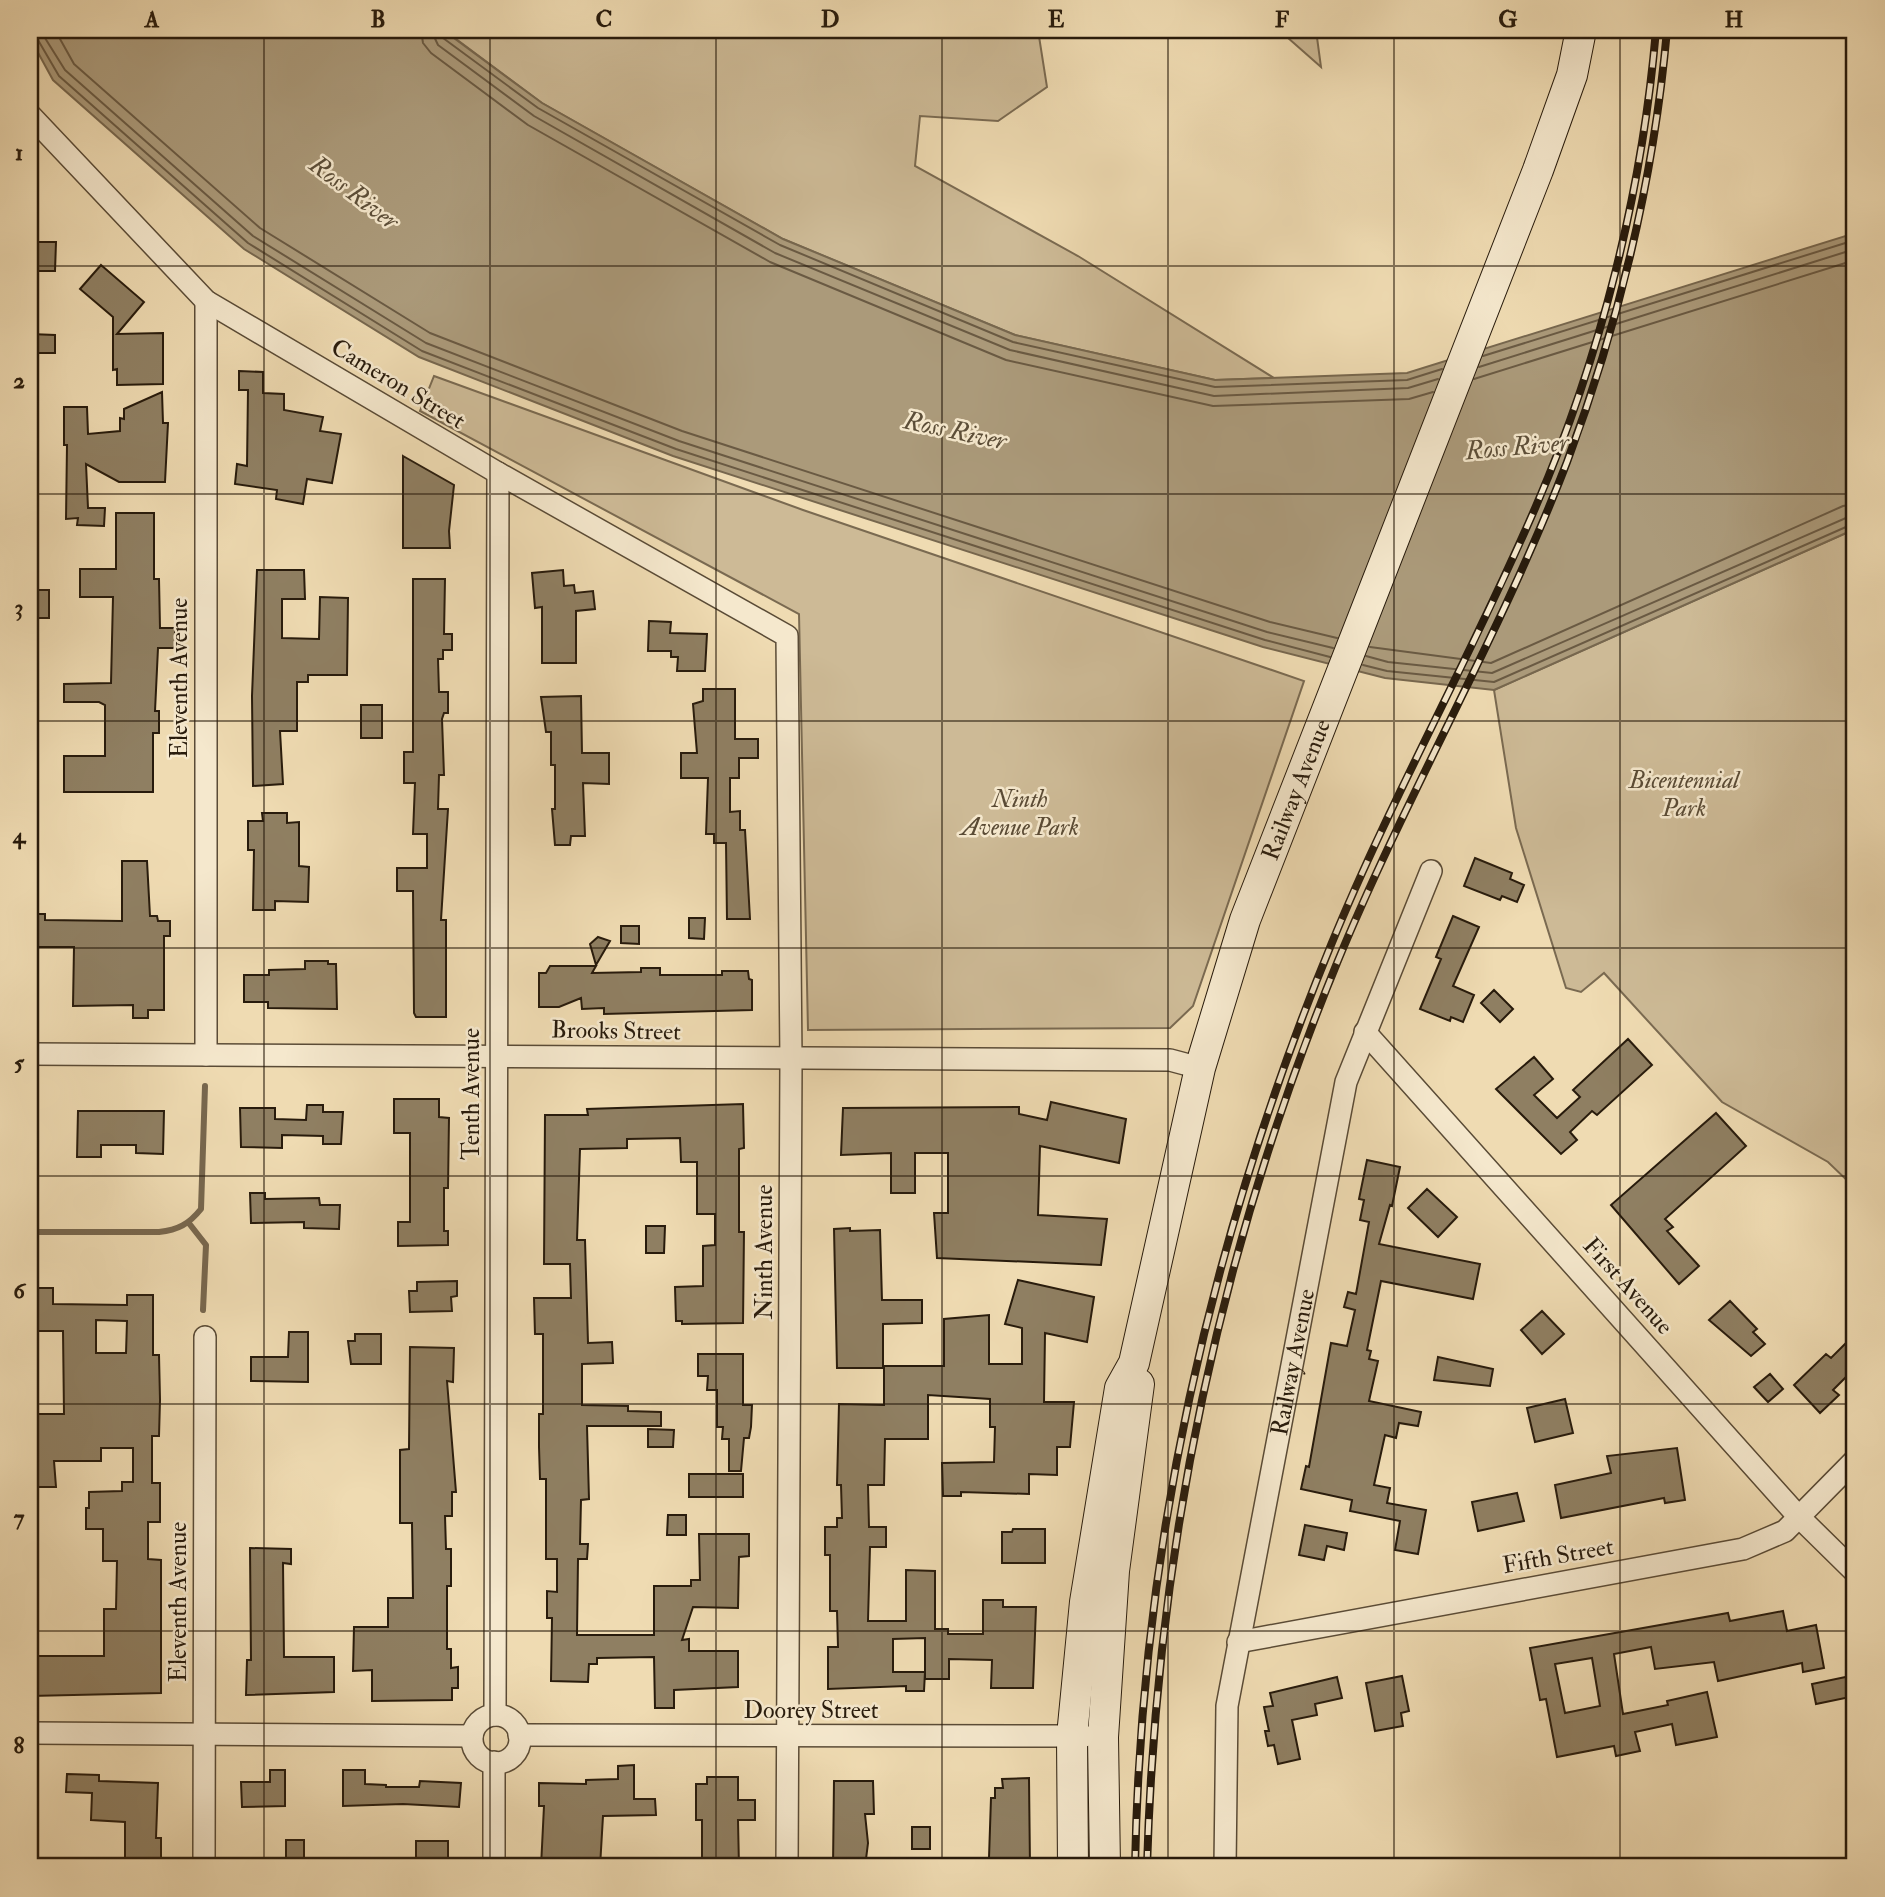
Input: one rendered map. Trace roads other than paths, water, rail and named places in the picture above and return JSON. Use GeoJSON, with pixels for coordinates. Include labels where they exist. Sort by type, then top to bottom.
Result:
{"type":"FeatureCollection","features":[{"type":"Feature","properties":{"kind":"main road","name":"Railway Avenue"},"geometry":{"type":"LineString","coordinates":[[1073,1867],[1072,1736],[1085,1602],[1097,1522],[1120,1388],[1134,1363],[1200,1068],[1245,919],[1326,704],[1538,170],[1572,75],[1581,30]]}},
{"type":"Feature","properties":{"kind":"main road","name":"Railway Avenue"},"geometry":{"type":"LineString","coordinates":[[1105,1867],[1103,1737],[1114,1571],[1140,1389],[1134,1363]]}},
{"type":"Feature","properties":{"kind":"street","name":"Cameron Street"},"geometry":{"type":"LineString","coordinates":[[30,115],[206,301],[498,473],[787,636]]}},
{"type":"Feature","properties":{"kind":"street","name":"Eleventh Avenue"},"geometry":{"type":"LineString","coordinates":[[206,301],[206,1055]]}},
{"type":"Feature","properties":{"kind":"street","name":"Tenth Avenue"},"geometry":{"type":"LineString","coordinates":[[495,1715],[498,473]]}},
{"type":"Feature","properties":{"kind":"street","name":"Ninth Avenue"},"geometry":{"type":"LineString","coordinates":[[787,636],[791,1060],[787,1867]]}},
{"type":"Feature","properties":{"kind":"street","name":"Railway Avenue"},"geometry":{"type":"LineString","coordinates":[[1225,1867],[1227,1706],[1346,1082],[1431,871]]}},
{"type":"Feature","properties":{"kind":"street","name":"First Avenue"},"geometry":{"type":"LineString","coordinates":[[1365,1032],[1798,1516],[1855,1572]]}},
{"type":"Feature","properties":{"kind":"street","name":"Brooks Street"},"geometry":{"type":"LineString","coordinates":[[30,1054],[1170,1060],[1200,1068]]}},
{"type":"Feature","properties":{"kind":"street","name":"Eleventh Avenue"},"geometry":{"type":"LineString","coordinates":[[204,1867],[205,1337]]}},
{"type":"Feature","properties":{"kind":"street","name":"Fifth Street"},"geometry":{"type":"LineString","coordinates":[[1238,1642],[1743,1549],[1784,1531],[1855,1460]]}},
{"type":"Feature","properties":{"kind":"street"},"geometry":{"type":"LineString","coordinates":[[495,1715],[509,1718],[519,1735],[513,1755],[494,1762],[480,1756],[472,1736],[477,1723],[495,1715]]}},
{"type":"Feature","properties":{"kind":"street"},"geometry":{"type":"LineString","coordinates":[[30,1733],[472,1736]]}},
{"type":"Feature","properties":{"kind":"street","name":"Doorey Street"},"geometry":{"type":"LineString","coordinates":[[519,1735],[1103,1737]]}},
{"type":"Feature","properties":{"kind":"street"},"geometry":{"type":"LineString","coordinates":[[494,1762],[494,1867]]}},
{"type":"Feature","properties":{"kind":"water","name":"Ross River"},"geometry":{"type":"Polygon","coordinates":[[[30,30],[443,30],[542,103],[783,239],[1015,335],[1215,380],[1407,373],[1855,233],[1855,529],[1494,690],[1385,678],[1263,647],[673,456],[419,357],[244,249],[53,80],[30,38],[30,30]]]}},
{"type":"Feature","properties":{"kind":"waterway"},"geometry":{"type":"LineString","coordinates":[[30,1232],[159,1232],[172,1230],[192,1219],[201,1209],[205,1086]]}},
{"type":"Feature","properties":{"kind":"waterway"},"geometry":{"type":"LineString","coordinates":[[188,1222],[206,1245],[203,1310]]}},
{"type":"Feature","properties":{"kind":"railway"},"geometry":{"type":"LineString","coordinates":[[1135,1867],[1140,1748],[1151,1630],[1168,1513],[1190,1397],[1217,1282],[1250,1168],[1288,1056],[1331,945],[1380,834],[1511,562],[1536,506],[1580,391],[1599,332],[1629,213],[1656,30]]}},
{"type":"Feature","properties":{"kind":"railway"},"geometry":{"type":"LineString","coordinates":[[1147,1867],[1153,1751],[1164,1635],[1180,1520],[1201,1407],[1227,1294],[1258,1182],[1295,1072],[1337,963],[1393,837],[1513,589],[1541,526],[1586,410],[1632,249],[1653,140],[1667,30]]}},
{"type":"Feature","properties":{"kind":"park label","name":"Bicentennial Park"},"geometry":{"type":"Point","coordinates":[1684,794]}},
{"type":"Feature","properties":{"kind":"park label","name":"Ninth Avenue Park"},"geometry":{"type":"Point","coordinates":[1020,813]}}]}
